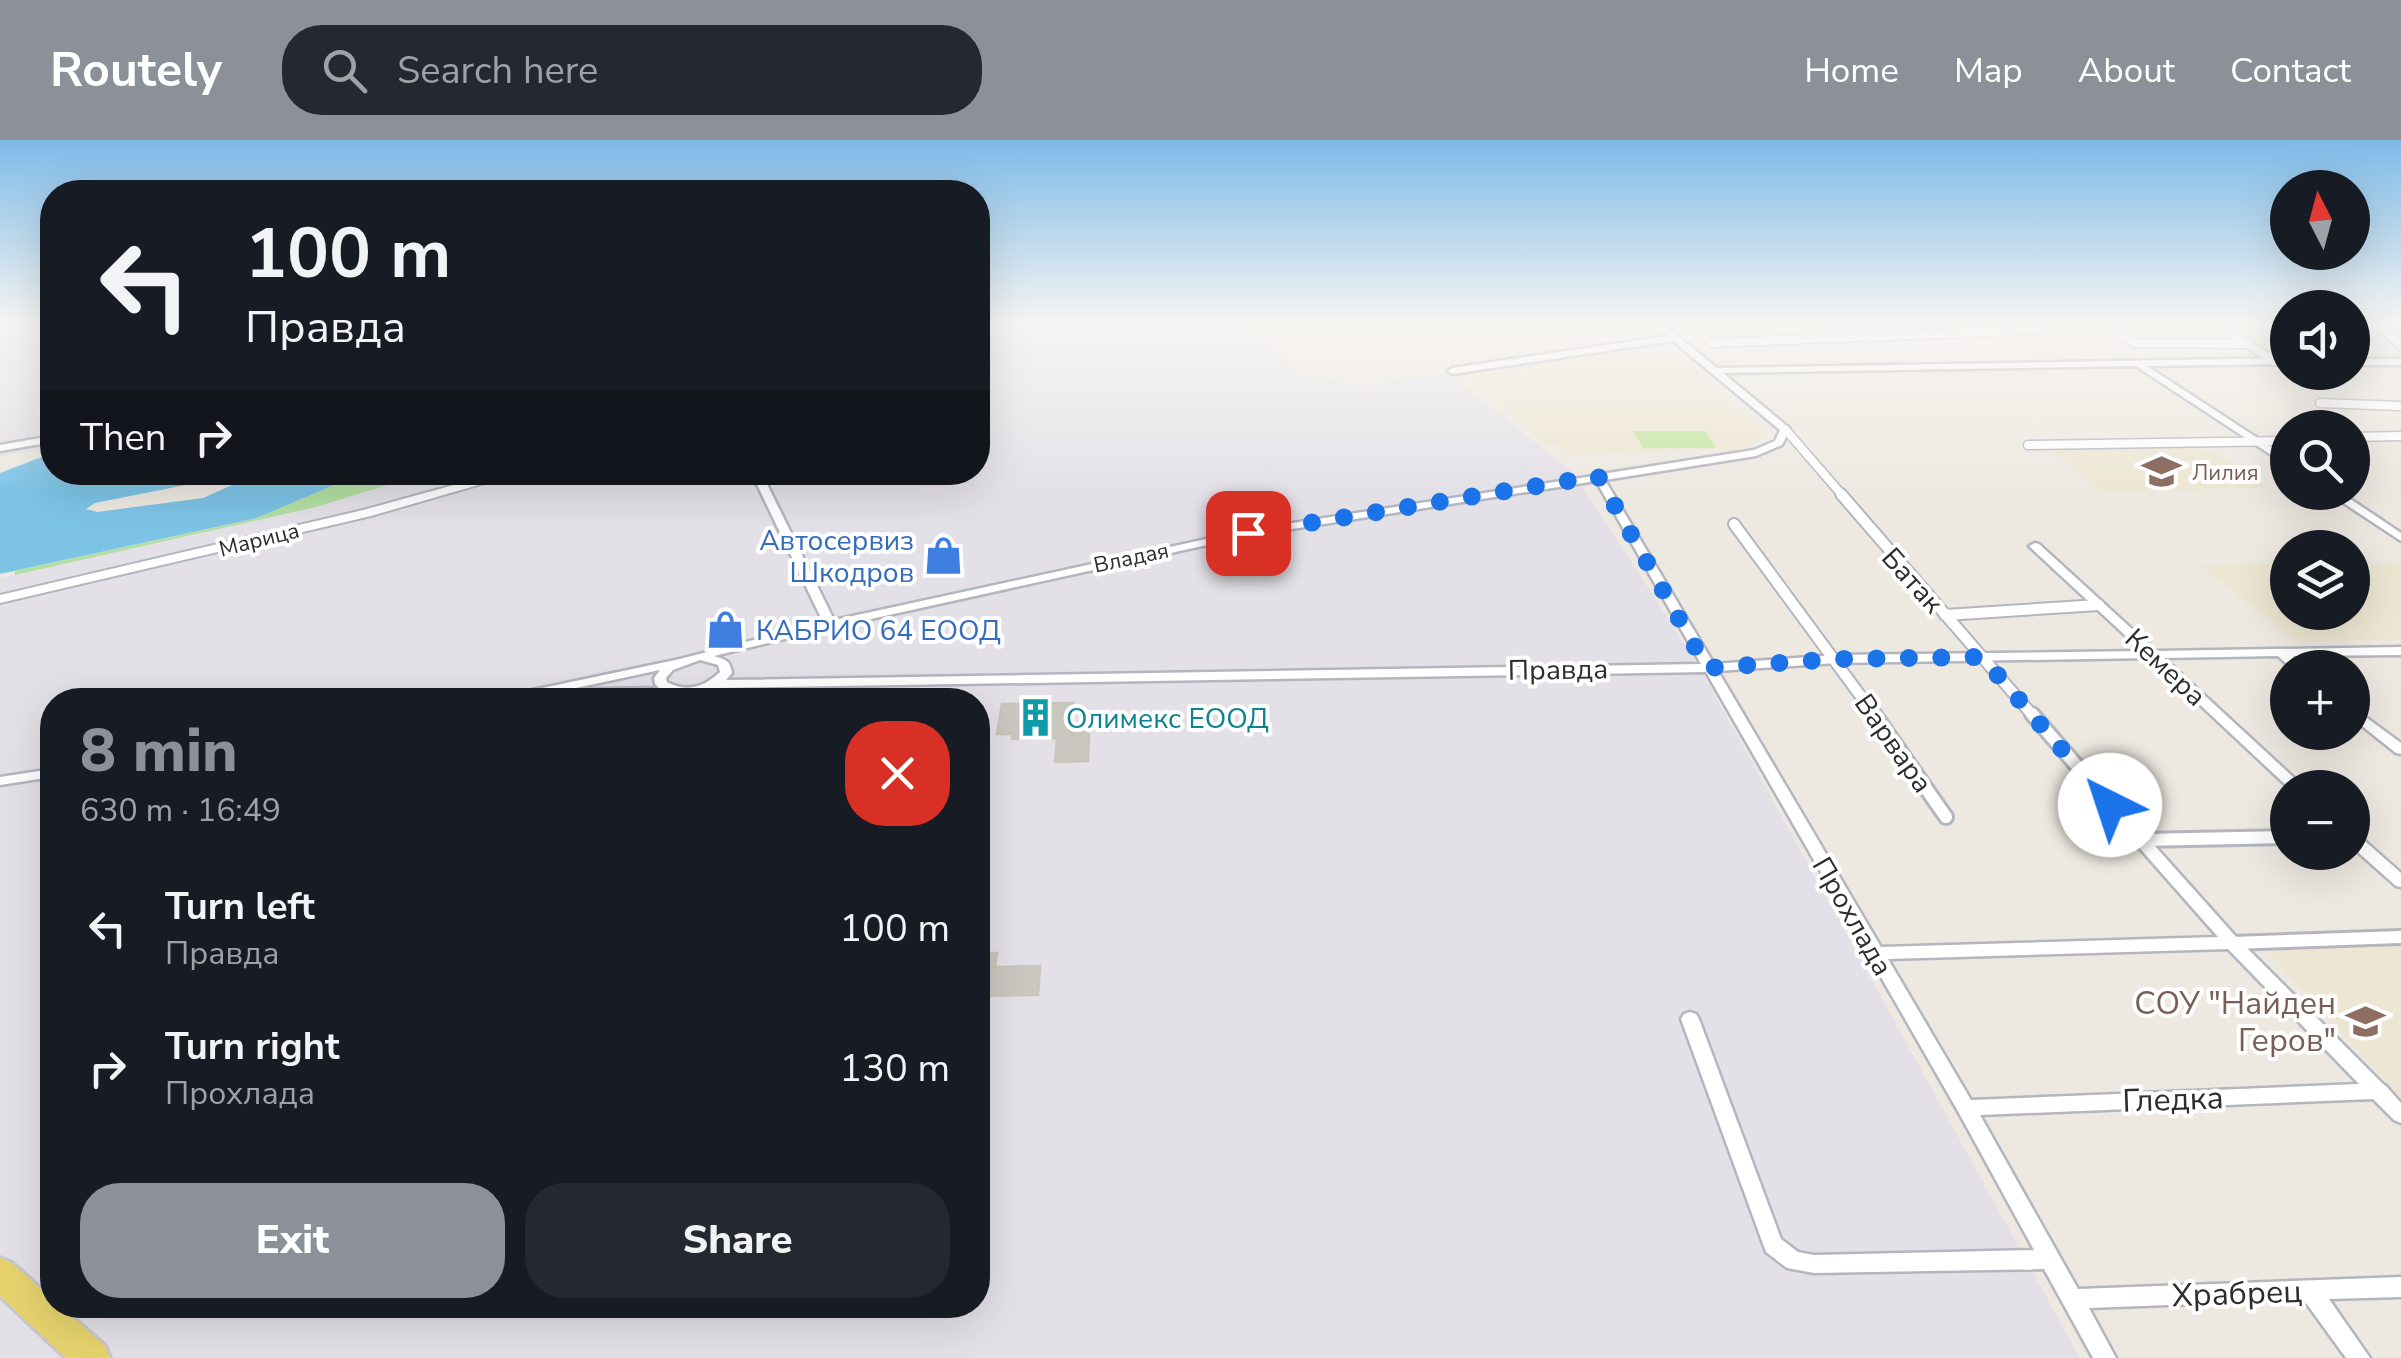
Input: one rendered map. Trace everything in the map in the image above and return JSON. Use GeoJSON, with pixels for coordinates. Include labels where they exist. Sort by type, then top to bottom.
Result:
{"type":"FeatureCollection","features":[{"type":"Feature","properties":{"kind":"main road"},"geometry":{"type":"LineString","coordinates":[[0,1274],[40,1311]]}},
{"type":"Feature","properties":{"kind":"main road"},"geometry":{"type":"LineString","coordinates":[[48,1318],[92,1358]]}},
{"type":"Feature","properties":{"kind":"street","name":"Батак"},"geometry":{"type":"LineString","coordinates":[[1725,380],[1785,429],[2232,944],[2401,1115]]}},
{"type":"Feature","properties":{"kind":"street"},"geometry":{"type":"LineString","coordinates":[[2161,380],[2270,452]]}},
{"type":"Feature","properties":{"kind":"street"},"geometry":{"type":"LineString","coordinates":[[2320,403],[2401,406]]}},
{"type":"Feature","properties":{"kind":"street","name":"Владая"},"geometry":{"type":"LineString","coordinates":[[559,688],[1248,533],[1756,454],[1780,443],[1785,429]]}},
{"type":"Feature","properties":{"kind":"street"},"geometry":{"type":"LineString","coordinates":[[2370,436],[2401,436]]}},
{"type":"Feature","properties":{"kind":"street"},"geometry":{"type":"LineString","coordinates":[[0,448],[40,441]]}},
{"type":"Feature","properties":{"kind":"street"},"geometry":{"type":"LineString","coordinates":[[2028,445],[2270,442]]}},
{"type":"Feature","properties":{"kind":"street","name":"Прохлада"},"geometry":{"type":"LineString","coordinates":[[1598,476],[1966,1108],[2105,1358]]}},
{"type":"Feature","properties":{"kind":"street","name":"Марица"},"geometry":{"type":"LineString","coordinates":[[0,590],[184,549],[433,485]]}},
{"type":"Feature","properties":{"kind":"street","name":"Марица"},"geometry":{"type":"LineString","coordinates":[[0,599],[240,544],[466,485]]}},
{"type":"Feature","properties":{"kind":"street"},"geometry":{"type":"LineString","coordinates":[[762,485],[830,624]]}},
{"type":"Feature","properties":{"kind":"street"},"geometry":{"type":"LineString","coordinates":[[2360,510],[2400,536]]}},
{"type":"Feature","properties":{"kind":"street","name":"Варвара"},"geometry":{"type":"LineString","coordinates":[[1734,524],[1836,659],[1946,817]]}},
{"type":"Feature","properties":{"kind":"street","name":"Кемера"},"geometry":{"type":"LineString","coordinates":[[2035,546],[2278,770]]}},
{"type":"Feature","properties":{"kind":"street"},"geometry":{"type":"LineString","coordinates":[[1945,616],[2099,605]]}},
{"type":"Feature","properties":{"kind":"street","name":"Владая"},"geometry":{"type":"LineString","coordinates":[[716,684],[726,667],[766,640]]}},
{"type":"Feature","properties":{"kind":"street","name":"Правда"},"geometry":{"type":"LineString","coordinates":[[2370,652],[2401,651]]}},
{"type":"Feature","properties":{"kind":"street","name":"Правда"},"geometry":{"type":"LineString","coordinates":[[716,684],[1707,668],[1836,659],[2270,653]]}},
{"type":"Feature","properties":{"kind":"street"},"geometry":{"type":"LineString","coordinates":[[699,656],[718,658],[726,667]]}},
{"type":"Feature","properties":{"kind":"street"},"geometry":{"type":"LineString","coordinates":[[665,688],[660,678],[678,662]]}},
{"type":"Feature","properties":{"kind":"street"},"geometry":{"type":"LineString","coordinates":[[706,688],[716,684]]}},
{"type":"Feature","properties":{"kind":"street"},"geometry":{"type":"LineString","coordinates":[[2370,725],[2401,750]]}},
{"type":"Feature","properties":{"kind":"street"},"geometry":{"type":"LineString","coordinates":[[0,781],[40,775]]}},
{"type":"Feature","properties":{"kind":"street"},"geometry":{"type":"LineString","coordinates":[[2140,840],[2270,837]]}},
{"type":"Feature","properties":{"kind":"street"},"geometry":{"type":"LineString","coordinates":[[2370,854],[2401,882]]}},
{"type":"Feature","properties":{"kind":"street"},"geometry":{"type":"LineString","coordinates":[[1874,953],[2401,937]]}},
{"type":"Feature","properties":{"kind":"street"},"geometry":{"type":"LineString","coordinates":[[1690,1019],[1773,1245],[1781,1254],[1814,1264],[2050,1259]]}},
{"type":"Feature","properties":{"kind":"street","name":"Гледка"},"geometry":{"type":"LineString","coordinates":[[1966,1108],[2380,1091]]}},
{"type":"Feature","properties":{"kind":"street","name":"Храбрец"},"geometry":{"type":"LineString","coordinates":[[2073,1300],[2401,1287]]}},
{"type":"Feature","properties":{"kind":"street"},"geometry":{"type":"LineString","coordinates":[[2310,1291],[2359,1358]]}},
{"type":"Feature","properties":{"kind":"shaded area"},"geometry":{"type":"Polygon","coordinates":[[[0,380],[40,380],[40,449],[0,457],[0,380]]]}},
{"type":"Feature","properties":{"kind":"shaded area"},"geometry":{"type":"Polygon","coordinates":[[[990,380],[1322,380],[1364,386],[1403,380],[1456,380],[1574,473],[1701,670],[2080,1358],[0,1358],[0,578],[316,507],[388,485],[990,485],[990,380]]]}},
{"type":"Feature","properties":{"kind":"shaded area"},"geometry":{"type":"Polygon","coordinates":[[[1468,380],[1706,380],[1768,434],[1748,448],[1570,455],[1559,444],[1548,445],[1468,380]]]}},
{"type":"Feature","properties":{"kind":"shaded area","name":"Лилия"},"geometry":{"type":"Polygon","coordinates":[[[2179,444],[2221,455],[2268,488],[2103,492],[2049,446],[2179,444]]]}},
{"type":"Feature","properties":{"kind":"shaded area"},"geometry":{"type":"Polygon","coordinates":[[[2370,563],[2401,563],[2401,640],[2297,642],[2282,630],[2370,630],[2370,563]]]}},
{"type":"Feature","properties":{"kind":"shaded area"},"geometry":{"type":"Polygon","coordinates":[[[2270,564],[2270,621],[2200,565],[2270,564]]]}},
{"type":"Feature","properties":{"kind":"shaded area","name":"СОУ \"Найден Геров\""},"geometry":{"type":"Polygon","coordinates":[[[2401,943],[2401,1098],[2260,944],[2401,943]]]}},
{"type":"Feature","properties":{"kind":"green space"},"geometry":{"type":"Polygon","coordinates":[[[1633,431],[1705,431],[1716,448],[1643,448],[1633,431]]]}},
{"type":"Feature","properties":{"kind":"green space"},"geometry":{"type":"Polygon","coordinates":[[[334,485],[388,485],[316,507],[15,575],[15,571],[257,518],[334,485]]]}},
{"type":"Feature","properties":{"kind":"water"},"geometry":{"type":"Polygon","coordinates":[[[40,458],[40,485],[186,485],[95,503],[86,509],[97,512],[203,498],[232,485],[334,485],[257,518],[0,574],[0,473],[40,458]]]}},
{"type":"Feature","properties":{"kind":"building","name":"Олимекс ЕООД"},"geometry":{"type":"Polygon","coordinates":[[[1073,703],[1072,733],[1089,732],[1088,761],[1055,762],[1057,738],[1012,739],[1012,734],[997,734],[1002,704],[1073,703]]]}},
{"type":"Feature","properties":{"kind":"building"},"geometry":{"type":"Polygon","coordinates":[[[990,953],[997,953],[995,967],[1040,966],[1038,995],[990,996],[990,953]]]}},
{"type":"Feature","properties":{"kind":"place","name":"Лилия"},"geometry":{"type":"Point","coordinates":[2162,472]}},
{"type":"Feature","properties":{"kind":"place","name":"Автосервиз Шкодров"},"geometry":{"type":"Point","coordinates":[944,556]}},
{"type":"Feature","properties":{"kind":"place","name":"КАБРИО 64 ЕООД"},"geometry":{"type":"Point","coordinates":[726,630]}},
{"type":"Feature","properties":{"kind":"place","name":"Олимекс ЕООД"},"geometry":{"type":"Point","coordinates":[1036,718]}},
{"type":"Feature","properties":{"kind":"place","name":"СОУ \"Найден Геров\""},"geometry":{"type":"Point","coordinates":[2366,1021]}},
{"type":"Feature","properties":{"kind":"route"},"geometry":{"type":"LineString","coordinates":[[1248,533],[1598,476],[1707,668],[1836,659],[1982,657],[2110,805]]}}]}
